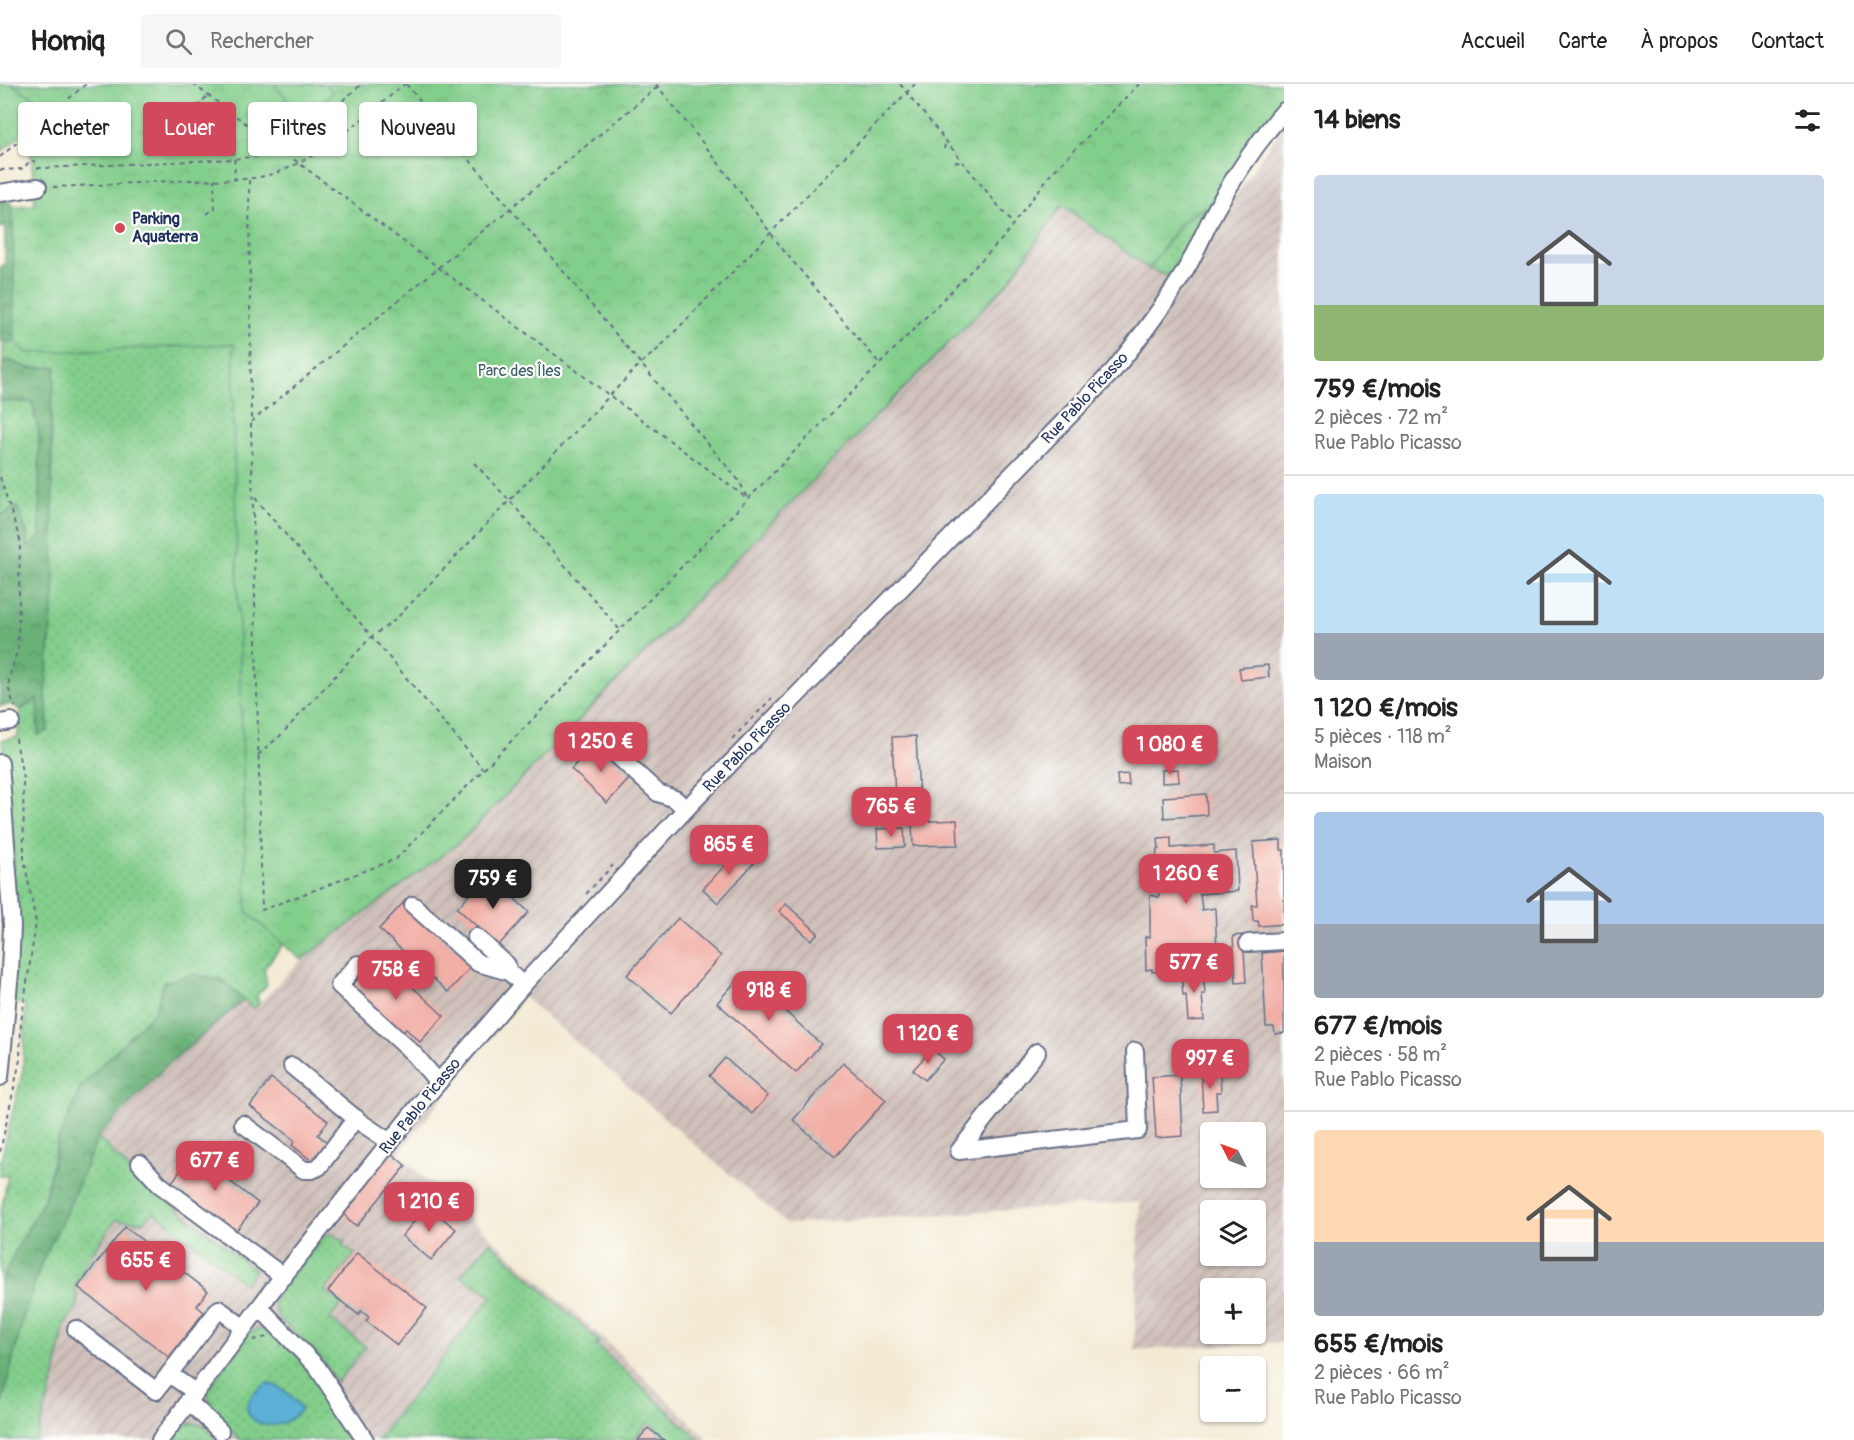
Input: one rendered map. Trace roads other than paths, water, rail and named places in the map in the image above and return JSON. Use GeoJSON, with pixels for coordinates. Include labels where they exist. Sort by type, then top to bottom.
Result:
{"type":"FeatureCollection","features":[{"type":"Feature","properties":{"kind":"street","name":"Rue Pablo Picasso"},"geometry":{"type":"LineString","coordinates":[[160,1440],[258,1309],[390,1142],[522,984],[686,809],[1113,371],[1141,337],[1173,291],[1216,209],[1264,136],[1284,111]]}},
{"type":"Feature","properties":{"kind":"street"},"geometry":{"type":"LineString","coordinates":[[0,193],[38,188]]}},
{"type":"Feature","properties":{"kind":"street"},"geometry":{"type":"LineString","coordinates":[[608,747],[658,794],[675,799],[686,809]]}},
{"type":"Feature","properties":{"kind":"street"},"geometry":{"type":"LineString","coordinates":[[0,763],[12,926],[0,1077]]}},
{"type":"Feature","properties":{"kind":"street"},"geometry":{"type":"LineString","coordinates":[[413,905],[478,963],[509,972],[522,984]]}},
{"type":"Feature","properties":{"kind":"street"},"geometry":{"type":"LineString","coordinates":[[476,937],[507,965],[509,972]]}},
{"type":"Feature","properties":{"kind":"street"},"geometry":{"type":"LineString","coordinates":[[1248,943],[1284,941]]}},
{"type":"Feature","properties":{"kind":"street"},"geometry":{"type":"LineString","coordinates":[[358,964],[339,985],[414,1054],[438,1082]]}},
{"type":"Feature","properties":{"kind":"street"},"geometry":{"type":"LineString","coordinates":[[1036,1052],[959,1151],[1138,1130],[1135,1051]]}},
{"type":"Feature","properties":{"kind":"street"},"geometry":{"type":"LineString","coordinates":[[292,1065],[356,1118],[390,1142]]}},
{"type":"Feature","properties":{"kind":"street"},"geometry":{"type":"LineString","coordinates":[[243,1124],[304,1170],[312,1170],[319,1167],[356,1118]]}},
{"type":"Feature","properties":{"kind":"street"},"geometry":{"type":"LineString","coordinates":[[140,1163],[159,1184],[284,1277]]}},
{"type":"Feature","properties":{"kind":"street"},"geometry":{"type":"LineString","coordinates":[[76,1329],[156,1391],[219,1309],[243,1330]]}},
{"type":"Feature","properties":{"kind":"street"},"geometry":{"type":"LineString","coordinates":[[258,1309],[266,1314],[317,1366],[365,1440]]}},
{"type":"Feature","properties":{"kind":"street"},"geometry":{"type":"LineString","coordinates":[[169,1374],[220,1431]]}},
{"type":"Feature","properties":{"kind":"water"},"geometry":{"type":"Polygon","coordinates":[[[268,1383],[287,1393],[301,1409],[281,1424],[261,1424],[249,1414],[247,1407],[250,1399],[268,1383]]]}},
{"type":"Feature","properties":{"kind":"place","name":"Parking Aquaterra"},"geometry":{"type":"Point","coordinates":[120,228]}},
{"type":"Feature","properties":{"kind":"park label","name":"Parc des Îles"},"geometry":{"type":"Point","coordinates":[519,371]}}]}
